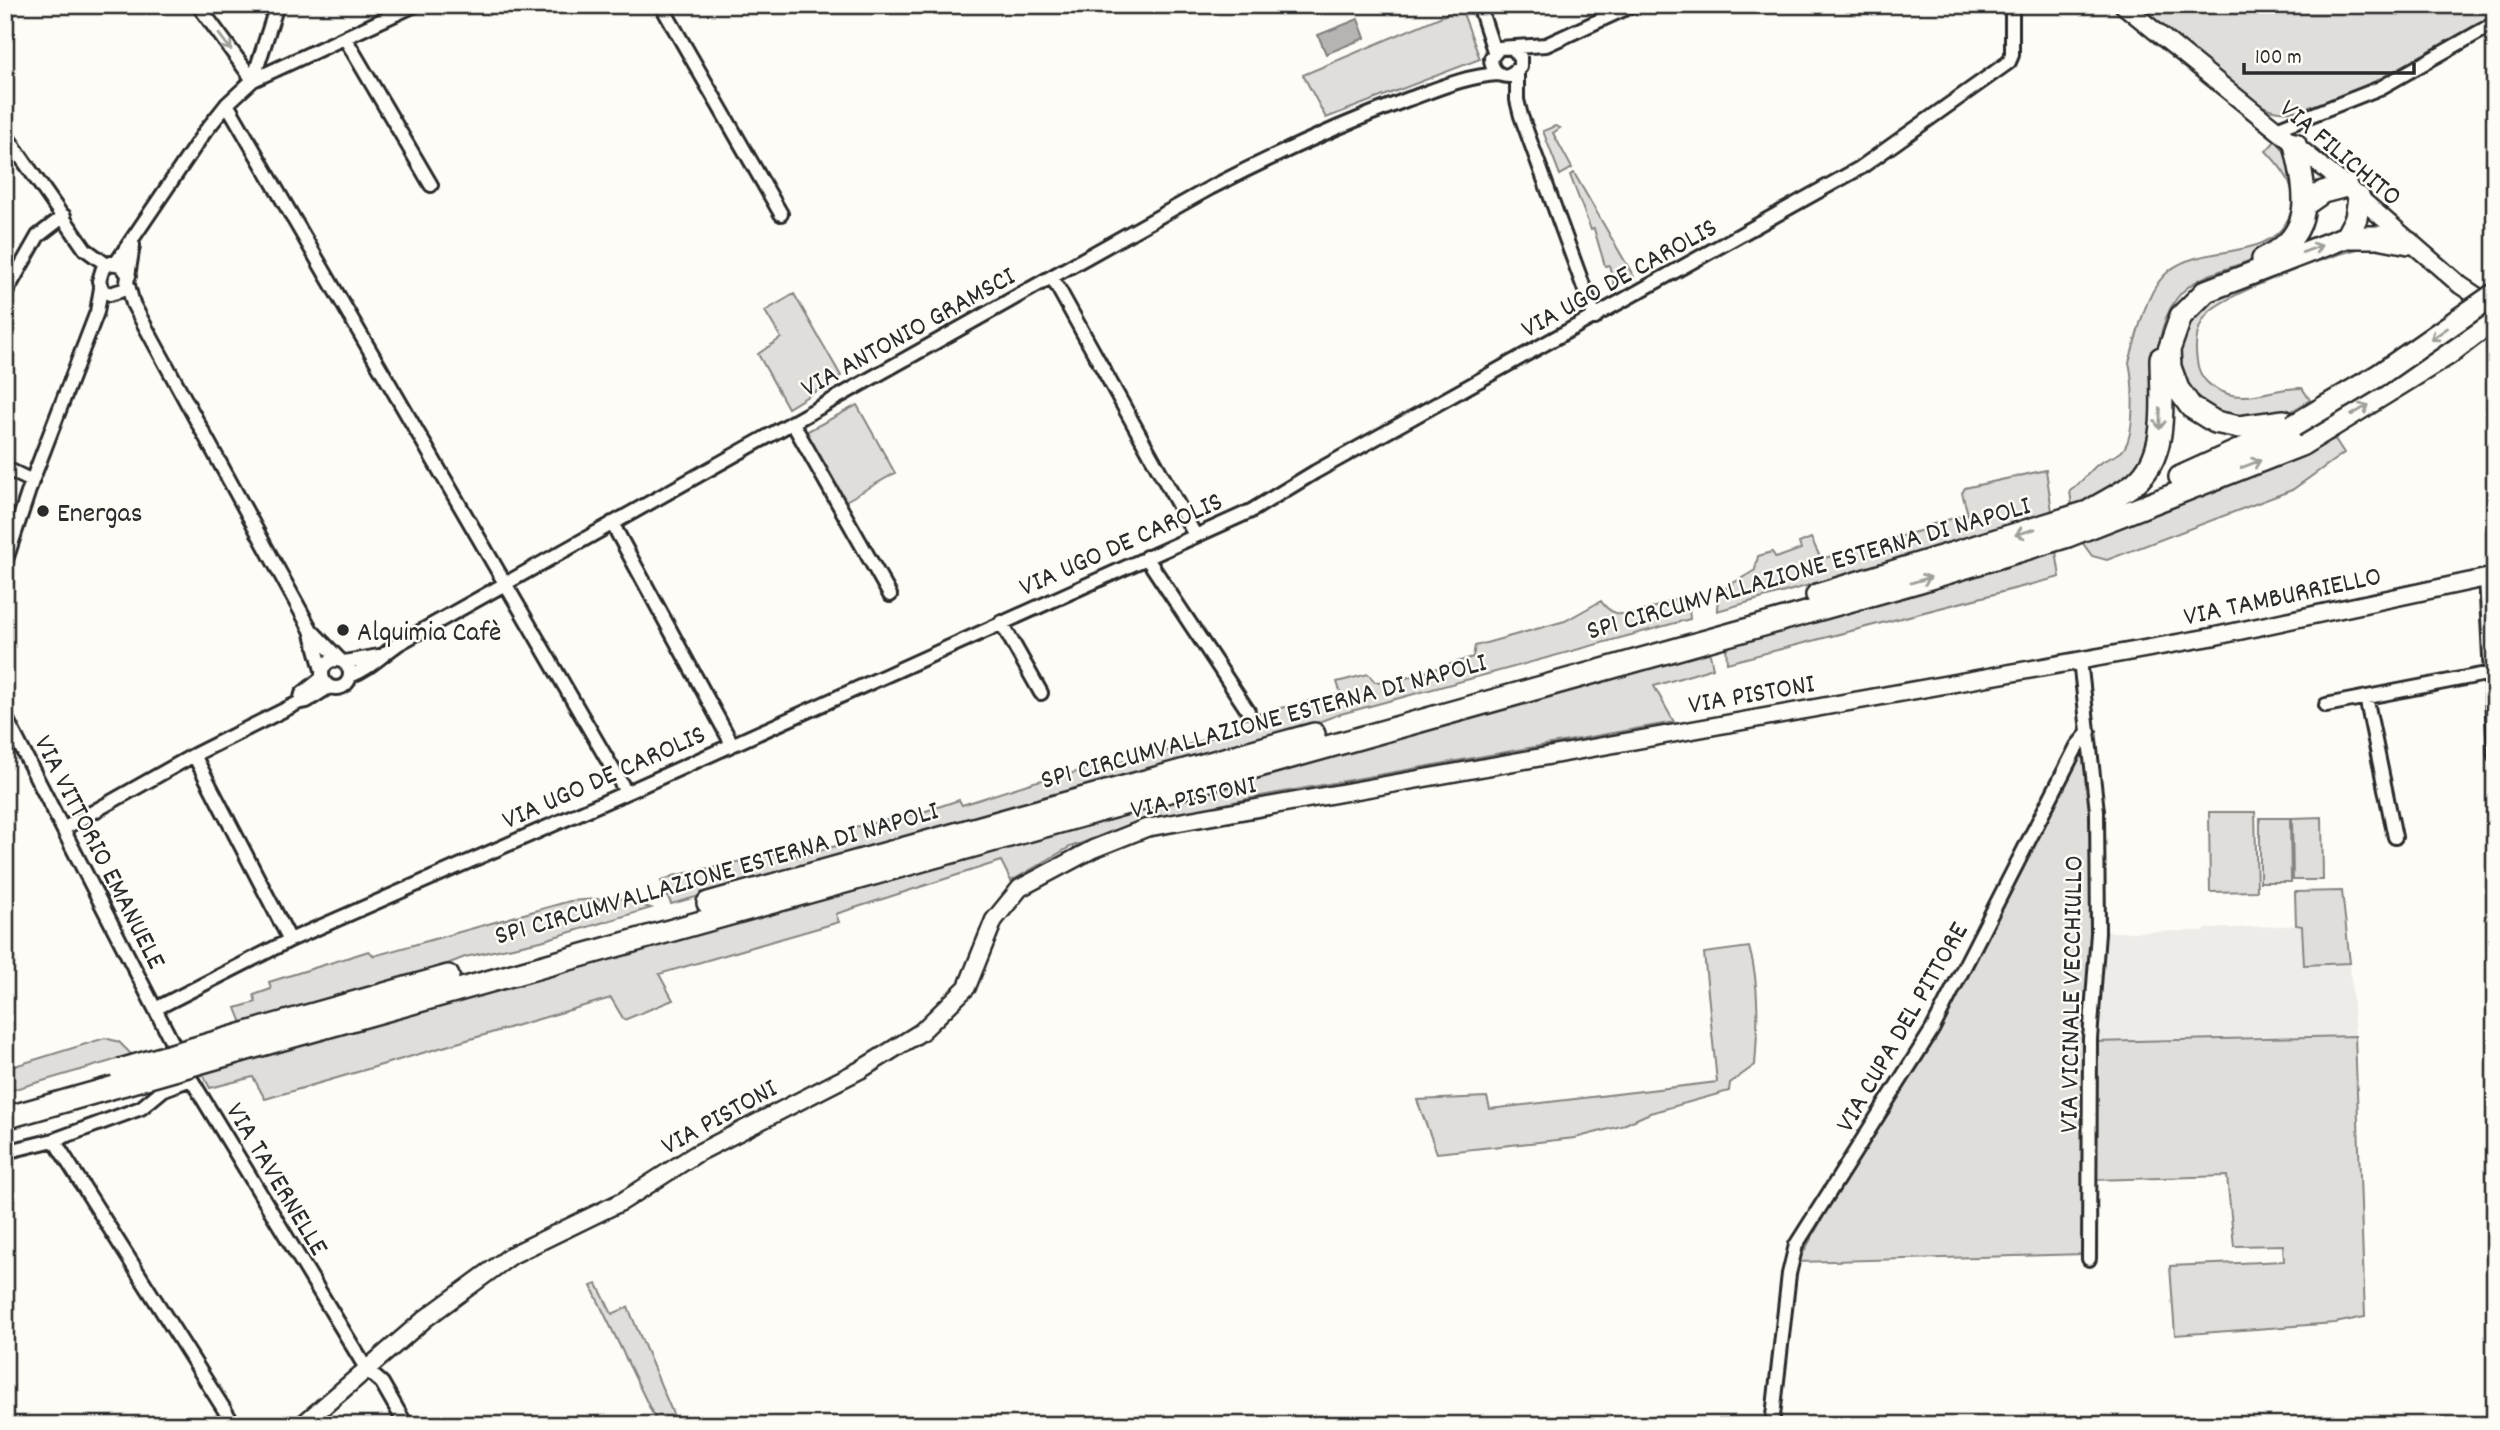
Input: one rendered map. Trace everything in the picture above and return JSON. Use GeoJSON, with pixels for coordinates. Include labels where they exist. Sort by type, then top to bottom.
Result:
{"type":"FeatureCollection","features":[{"type":"Feature","properties":{"kind":"highway"},"geometry":{"type":"LineString","coordinates":[[2085,514],[2133,485],[2154,459],[2160,423],[2162,352],[2165,331],[2174,312],[2187,295],[2205,282],[2280,251],[2294,236],[2306,204],[2294,144]]}},
{"type":"Feature","properties":{"kind":"highway"},"geometry":{"type":"LineString","coordinates":[[2306,204],[2323,192],[2352,192],[2356,219],[2346,237]]}},
{"type":"Feature","properties":{"kind":"highway"},"geometry":{"type":"LineString","coordinates":[[2298,429],[2267,425],[2239,427],[2215,422],[2191,407],[2178,389],[2170,367],[2174,333],[2191,303],[2206,291],[2346,237],[2378,237],[2409,243]]}},
{"type":"Feature","properties":{"kind":"highway","name":"SP1 CIRCUMVALLAZIONE ESTERNA DI NAPOLI"},"geometry":{"type":"LineString","coordinates":[[5,1118],[123,1077],[1058,803],[1809,597],[2085,514],[2298,429],[2495,294]]}},
{"type":"Feature","properties":{"kind":"highway","name":"SP1 CIRCUMVALLAZIONE ESTERNA DI NAPOLI"},"geometry":{"type":"LineString","coordinates":[[249,1041],[1917,582],[2068,536],[2298,429],[2448,354],[2495,318]]}},
{"type":"Feature","properties":{"kind":"highway","name":"SP1 CIRCUMVALLAZIONE ESTERNA DI NAPOLI"},"geometry":{"type":"LineString","coordinates":[[5,1103],[123,1077]]}},
{"type":"Feature","properties":{"kind":"street"},"geometry":{"type":"LineString","coordinates":[[198,5],[253,80]]}},
{"type":"Feature","properties":{"kind":"street"},"geometry":{"type":"LineString","coordinates":[[253,80],[276,5]]}},
{"type":"Feature","properties":{"kind":"street"},"geometry":{"type":"LineString","coordinates":[[110,292],[108,267],[134,241],[228,104],[253,80],[415,5]]}},
{"type":"Feature","properties":{"kind":"street"},"geometry":{"type":"LineString","coordinates":[[661,5],[781,214]]}},
{"type":"Feature","properties":{"kind":"street"},"geometry":{"type":"LineString","coordinates":[[1479,5],[1500,51],[1520,57],[1517,94],[1526,131],[1595,318]]}},
{"type":"Feature","properties":{"kind":"street"},"geometry":{"type":"LineString","coordinates":[[1518,69],[1546,45],[1633,5]]}},
{"type":"Feature","properties":{"kind":"street","name":"VIA UGO DE CAROLIS"},"geometry":{"type":"LineString","coordinates":[[155,1009],[290,940],[1251,511],[1315,472],[1860,168],[2009,62],[2012,55],[2012,5]]}},
{"type":"Feature","properties":{"kind":"street","name":"VIA FILICHITO"},"geometry":{"type":"LineString","coordinates":[[2123,5],[2352,192],[2460,285],[2495,308]]}},
{"type":"Feature","properties":{"kind":"street"},"geometry":{"type":"LineString","coordinates":[[2276,129],[2380,88],[2495,23]]}},
{"type":"Feature","properties":{"kind":"street"},"geometry":{"type":"LineString","coordinates":[[345,38],[431,185]]}},
{"type":"Feature","properties":{"kind":"street"},"geometry":{"type":"LineString","coordinates":[[1500,51],[1546,45]]}},
{"type":"Feature","properties":{"kind":"street"},"geometry":{"type":"LineString","coordinates":[[1500,51],[1493,69],[1517,94]]}},
{"type":"Feature","properties":{"kind":"street","name":"VIA ANTONIO GRAMSCI"},"geometry":{"type":"LineString","coordinates":[[1473,76],[1500,51]]}},
{"type":"Feature","properties":{"kind":"street","name":"VIA ANTONIO GRAMSCI"},"geometry":{"type":"LineString","coordinates":[[379,656],[327,663],[324,678],[342,687],[350,676],[370,666],[379,656],[504,584],[1158,215],[1280,151],[1473,76],[1501,75],[1518,69]]}},
{"type":"Feature","properties":{"kind":"street"},"geometry":{"type":"LineString","coordinates":[[228,104],[622,785]]}},
{"type":"Feature","properties":{"kind":"street"},"geometry":{"type":"LineString","coordinates":[[5,134],[92,256],[108,267],[126,268],[134,304],[311,630],[324,678],[302,694],[300,702],[194,755],[63,829]]}},
{"type":"Feature","properties":{"kind":"street"},"geometry":{"type":"LineString","coordinates":[[5,294],[38,236],[64,216]]}},
{"type":"Feature","properties":{"kind":"street"},"geometry":{"type":"LineString","coordinates":[[129,280],[134,241]]}},
{"type":"Feature","properties":{"kind":"street"},"geometry":{"type":"LineString","coordinates":[[1052,277],[1195,535]]}},
{"type":"Feature","properties":{"kind":"street"},"geometry":{"type":"LineString","coordinates":[[5,562],[32,481],[97,312],[110,292],[129,280]]}},
{"type":"Feature","properties":{"kind":"street"},"geometry":{"type":"LineString","coordinates":[[110,292],[134,304]]}},
{"type":"Feature","properties":{"kind":"street"},"geometry":{"type":"LineString","coordinates":[[792,422],[890,595]]}},
{"type":"Feature","properties":{"kind":"street"},"geometry":{"type":"LineString","coordinates":[[5,468],[32,481]]}},
{"type":"Feature","properties":{"kind":"street"},"geometry":{"type":"LineString","coordinates":[[612,523],[732,744]]}},
{"type":"Feature","properties":{"kind":"street"},"geometry":{"type":"LineString","coordinates":[[1146,557],[1248,711]]}},
{"type":"Feature","properties":{"kind":"street"},"geometry":{"type":"LineString","coordinates":[[2490,577],[2495,756]]}},
{"type":"Feature","properties":{"kind":"street","name":"VIA TAMBURRIELLO"},"geometry":{"type":"LineString","coordinates":[[2080,660],[2211,637],[2490,577]]}},
{"type":"Feature","properties":{"kind":"street"},"geometry":{"type":"LineString","coordinates":[[1001,622],[1041,693]]}},
{"type":"Feature","properties":{"kind":"street"},"geometry":{"type":"LineString","coordinates":[[311,630],[342,661],[350,676]]}},
{"type":"Feature","properties":{"kind":"street"},"geometry":{"type":"LineString","coordinates":[[2080,660],[2089,732]]}},
{"type":"Feature","properties":{"kind":"street","name":"VIA PISTONI"},"geometry":{"type":"LineString","coordinates":[[302,1425],[426,1318],[512,1255],[623,1201],[696,1154],[860,1070],[921,1031],[967,987],[994,920],[1020,888],[1093,849],[1146,828],[2080,660]]}},
{"type":"Feature","properties":{"kind":"street"},"geometry":{"type":"LineString","coordinates":[[2326,705],[2491,673]]}},
{"type":"Feature","properties":{"kind":"street"},"geometry":{"type":"LineString","coordinates":[[2366,696],[2395,837]]}},
{"type":"Feature","properties":{"kind":"street","name":"VIA VITTORIO EMANUELE"},"geometry":{"type":"LineString","coordinates":[[5,716],[155,1009]]}},
{"type":"Feature","properties":{"kind":"street","name":"VIA VICINALE VECCHIULLO"},"geometry":{"type":"LineString","coordinates":[[2089,732],[2097,811],[2098,933],[2091,1040],[2089,1259]]}},
{"type":"Feature","properties":{"kind":"street","name":"VIA CUPA DEL PITTORE"},"geometry":{"type":"LineString","coordinates":[[1772,1425],[1789,1274],[1796,1245],[1932,1030],[2077,746],[2089,732]]}},
{"type":"Feature","properties":{"kind":"street"},"geometry":{"type":"LineString","coordinates":[[194,755],[290,940]]}},
{"type":"Feature","properties":{"kind":"street","name":"VIA TAVERNELLE"},"geometry":{"type":"LineString","coordinates":[[155,1009],[191,1079],[367,1370],[382,1384],[406,1425]]}},
{"type":"Feature","properties":{"kind":"street"},"geometry":{"type":"LineString","coordinates":[[5,1152],[54,1140],[141,1108],[164,1089],[191,1079]]}},
{"type":"Feature","properties":{"kind":"street"},"geometry":{"type":"LineString","coordinates":[[54,1140],[234,1425]]}},
{"type":"Feature","properties":{"kind":"shaded area"},"geometry":{"type":"Polygon","coordinates":[[[2156,5],[2494,5],[2487,20],[2382,79],[2320,105],[2294,111],[2273,110],[2225,81],[2140,11],[2156,5]]]}},
{"type":"Feature","properties":{"kind":"shaded area"},"geometry":{"type":"Polygon","coordinates":[[[1461,8],[1480,59],[1326,118],[1303,75],[1461,8]]]}},
{"type":"Feature","properties":{"kind":"shaded area"},"geometry":{"type":"Polygon","coordinates":[[[1358,19],[1365,38],[1326,54],[1318,35],[1358,19]]]}},
{"type":"Feature","properties":{"kind":"shaded area"},"geometry":{"type":"Polygon","coordinates":[[[1555,126],[1560,128],[1553,133],[1572,168],[1560,175],[1543,131],[1555,126]]]}},
{"type":"Feature","properties":{"kind":"shaded area"},"geometry":{"type":"Polygon","coordinates":[[[2276,140],[2292,163],[2297,181],[2294,227],[2261,255],[2206,276],[2177,298],[2166,318],[2160,340],[2155,431],[2150,450],[2141,467],[2127,479],[2072,506],[2070,491],[2097,465],[2121,452],[2130,435],[2132,382],[2129,362],[2148,300],[2161,278],[2185,262],[2254,246],[2270,239],[2282,228],[2291,212],[2293,194],[2288,178],[2266,151],[2276,140]]]}},
{"type":"Feature","properties":{"kind":"shaded area"},"geometry":{"type":"Polygon","coordinates":[[[1574,173],[1634,277],[1615,288],[1609,265],[1605,266],[1594,229],[1591,230],[1570,175],[1574,173]]]}},
{"type":"Feature","properties":{"kind":"shaded area"},"geometry":{"type":"Polygon","coordinates":[[[2347,242],[2374,246],[2315,263],[2241,293],[2210,311],[2197,334],[2198,367],[2203,378],[2216,389],[2228,394],[2246,396],[2302,388],[2310,400],[2277,420],[2212,414],[2180,380],[2178,337],[2209,294],[2347,242]]]}},
{"type":"Feature","properties":{"kind":"shaded area"},"geometry":{"type":"Polygon","coordinates":[[[794,294],[841,376],[788,408],[758,354],[781,338],[765,311],[794,294]]]}},
{"type":"Feature","properties":{"kind":"shaded area"},"geometry":{"type":"Polygon","coordinates":[[[857,405],[895,473],[842,503],[804,433],[857,405]]]}},
{"type":"Feature","properties":{"kind":"shaded area"},"geometry":{"type":"Polygon","coordinates":[[[2335,439],[2344,453],[2292,490],[2107,560],[2092,556],[2082,542],[2173,508],[2335,439]]]}},
{"type":"Feature","properties":{"kind":"shaded area"},"geometry":{"type":"Polygon","coordinates":[[[2046,470],[2052,511],[1942,548],[1717,611],[1720,595],[1755,570],[1758,556],[1772,552],[1776,558],[1801,549],[1799,543],[1811,538],[1821,559],[1923,530],[1923,527],[1968,514],[1962,493],[1965,488],[2046,470]]]}},
{"type":"Feature","properties":{"kind":"shaded area"},"geometry":{"type":"Polygon","coordinates":[[[2056,551],[2060,577],[1727,663],[1726,646],[2056,551]]]}},
{"type":"Feature","properties":{"kind":"shaded area"},"geometry":{"type":"Polygon","coordinates":[[[1680,597],[1688,598],[1690,619],[1337,715],[1303,728],[671,904],[661,881],[791,850],[798,857],[853,841],[850,828],[920,813],[959,800],[962,805],[1034,782],[1171,750],[1257,723],[1255,714],[1341,694],[1337,682],[1368,674],[1375,682],[1400,680],[1473,657],[1475,646],[1565,621],[1601,601],[1617,613],[1627,614],[1649,610],[1680,597]]]}},
{"type":"Feature","properties":{"kind":"shaded area"},"geometry":{"type":"Polygon","coordinates":[[[1709,650],[1713,668],[1654,686],[1674,722],[1261,796],[1144,822],[1070,847],[1011,881],[1001,861],[836,914],[839,922],[659,974],[673,1000],[624,1020],[611,998],[265,1099],[253,1077],[210,1088],[202,1073],[604,957],[1709,650]]]}},
{"type":"Feature","properties":{"kind":"shaded area"},"geometry":{"type":"Polygon","coordinates":[[[2082,749],[2088,753],[2094,878],[2084,1074],[2084,1254],[1798,1262],[1840,1187],[1922,1061],[2082,749]]]}},
{"type":"Feature","properties":{"kind":"shaded area"},"geometry":{"type":"Polygon","coordinates":[[[2209,812],[2255,812],[2257,891],[2210,892],[2209,812]]]}},
{"type":"Feature","properties":{"kind":"shaded area"},"geometry":{"type":"Polygon","coordinates":[[[2322,817],[2323,880],[2293,880],[2292,818],[2322,817]]]}},
{"type":"Feature","properties":{"kind":"shaded area"},"geometry":{"type":"Polygon","coordinates":[[[2260,818],[2290,818],[2291,882],[2260,882],[2260,818]]]}},
{"type":"Feature","properties":{"kind":"shaded area"},"geometry":{"type":"Polygon","coordinates":[[[2342,891],[2350,963],[2304,965],[2302,926],[2296,925],[2295,892],[2342,891]]]}},
{"type":"Feature","properties":{"kind":"shaded area"},"geometry":{"type":"Polygon","coordinates":[[[615,897],[651,908],[541,941],[465,957],[432,970],[264,1019],[242,1023],[236,1008],[256,1002],[254,995],[271,989],[269,982],[369,951],[374,956],[570,901],[597,899],[611,902],[615,897]]]}},
{"type":"Feature","properties":{"kind":"shaded area"},"geometry":{"type":"Polygon","coordinates":[[[2302,925],[2304,965],[2350,963],[2355,1036],[2094,1042],[2101,929],[2109,932],[2204,931],[2302,925]]]}},
{"type":"Feature","properties":{"kind":"shaded area"},"geometry":{"type":"Polygon","coordinates":[[[1749,947],[1757,991],[1755,1065],[1730,1083],[1729,1091],[1575,1138],[1437,1153],[1417,1100],[1487,1097],[1490,1109],[1717,1082],[1704,953],[1749,947]]]}},
{"type":"Feature","properties":{"kind":"shaded area"},"geometry":{"type":"Polygon","coordinates":[[[2355,1036],[2365,1317],[2335,1323],[2175,1335],[2170,1266],[2284,1261],[2283,1245],[2234,1246],[2227,1176],[2094,1180],[2094,1042],[2355,1036]]]}},
{"type":"Feature","properties":{"kind":"shaded area"},"geometry":{"type":"Polygon","coordinates":[[[105,1038],[119,1042],[132,1055],[5,1092],[5,1069],[105,1038]]]}},
{"type":"Feature","properties":{"kind":"shaded area"},"geometry":{"type":"Polygon","coordinates":[[[597,1284],[612,1314],[628,1307],[676,1421],[658,1425],[591,1286],[597,1284]]]}},
{"type":"Feature","properties":{"kind":"place","name":"Energas"},"geometry":{"type":"Point","coordinates":[43,511]}},
{"type":"Feature","properties":{"kind":"place","name":"Alquimia Cafè"},"geometry":{"type":"Point","coordinates":[343,630]}}]}
